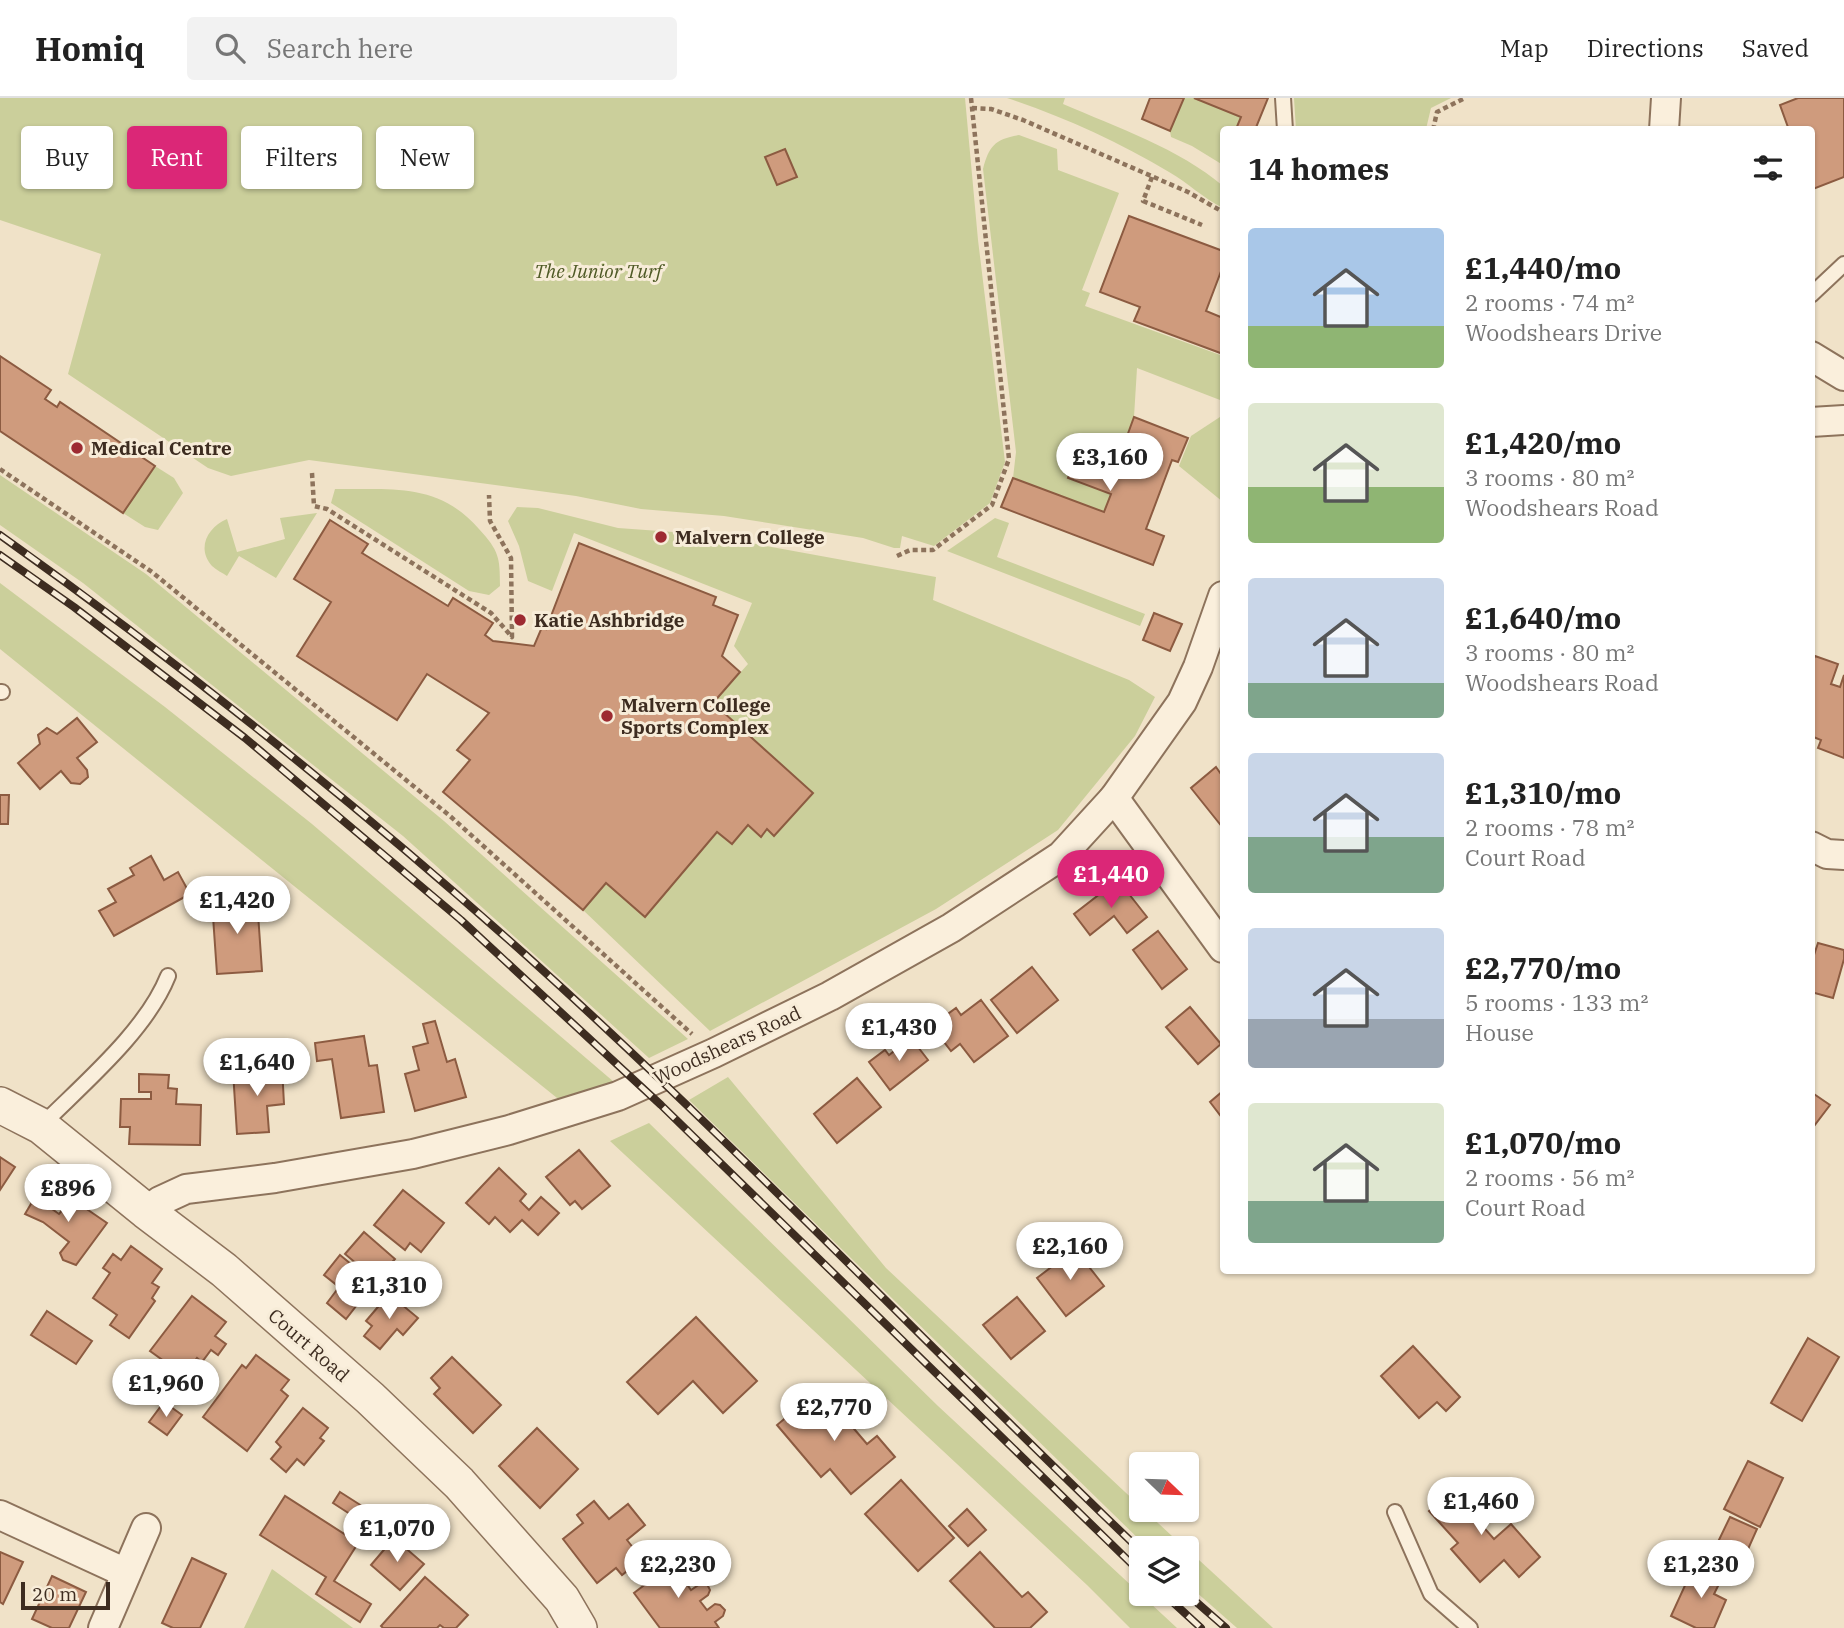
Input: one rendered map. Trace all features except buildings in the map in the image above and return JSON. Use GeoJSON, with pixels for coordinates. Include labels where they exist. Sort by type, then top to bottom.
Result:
{"type":"FeatureCollection","features":[{"type":"Feature","properties":{"kind":"street"},"geometry":{"type":"LineString","coordinates":[[1664,126],[1666,98]]}},
{"type":"Feature","properties":{"kind":"street"},"geometry":{"type":"LineString","coordinates":[[1815,358],[1844,376]]}},
{"type":"Feature","properties":{"kind":"street"},"geometry":{"type":"LineString","coordinates":[[1815,422],[1844,420]]}},
{"type":"Feature","properties":{"kind":"street","name":"Woodshears Road"},"geometry":{"type":"LineString","coordinates":[[146,1211],[186,1189],[275,1178],[413,1154],[509,1130],[618,1096],[830,996],[951,928],[1061,856],[1114,798],[1182,702],[1198,667],[1220,605]]}},
{"type":"Feature","properties":{"kind":"street"},"geometry":{"type":"LineString","coordinates":[[1114,798],[1220,944]]}},
{"type":"Feature","properties":{"kind":"street"},"geometry":{"type":"LineString","coordinates":[[1815,848],[1827,854],[1844,855]]}},
{"type":"Feature","properties":{"kind":"street","name":"Court Road"},"geometry":{"type":"LineString","coordinates":[[0,1105],[41,1126],[224,1270],[370,1398],[449,1474],[562,1599],[579,1628]]}},
{"type":"Feature","properties":{"kind":"street"},"geometry":{"type":"LineString","coordinates":[[0,1515],[126,1573]]}},
{"type":"Feature","properties":{"kind":"street"},"geometry":{"type":"LineString","coordinates":[[103,1628],[146,1528]]}},
{"type":"Feature","properties":{"kind":"lane"},"geometry":{"type":"LineString","coordinates":[[1283,98],[1285,126]]}},
{"type":"Feature","properties":{"kind":"lane"},"geometry":{"type":"LineString","coordinates":[[1815,291],[1844,264]]}},
{"type":"Feature","properties":{"kind":"lane"},"geometry":{"type":"LineString","coordinates":[[41,1126],[114,1052],[159,999],[168,976]]}},
{"type":"Feature","properties":{"kind":"lane"},"geometry":{"type":"LineString","coordinates":[[1395,1512],[1431,1594],[1470,1628]]}},
{"type":"Feature","properties":{"kind":"path"},"geometry":{"type":"LineString","coordinates":[[897,556],[910,550],[933,550],[992,505],[1009,459],[971,98]]}},
{"type":"Feature","properties":{"kind":"path"},"geometry":{"type":"LineString","coordinates":[[1434,126],[1437,112],[1465,98]]}},
{"type":"Feature","properties":{"kind":"path"},"geometry":{"type":"LineString","coordinates":[[972,108],[992,109],[1023,120],[1188,192],[1220,210]]}},
{"type":"Feature","properties":{"kind":"path"},"geometry":{"type":"LineString","coordinates":[[1152,177],[1143,201],[1202,225]]}},
{"type":"Feature","properties":{"kind":"path"},"geometry":{"type":"LineString","coordinates":[[0,469],[152,572],[429,799],[714,1053]]}},
{"type":"Feature","properties":{"kind":"path"},"geometry":{"type":"LineString","coordinates":[[312,473],[314,506],[327,509],[491,613],[512,637],[511,558],[490,521],[489,495]]}},
{"type":"Feature","properties":{"kind":"green space","name":"The Junior Turf"},"geometry":{"type":"Polygon","coordinates":[[[0,98],[965,98],[978,240],[1005,462],[990,503],[934,546],[902,536],[900,548],[863,538],[724,516],[641,509],[576,496],[309,460],[231,476],[208,468],[68,374],[101,254],[0,220],[0,98]]]}},
{"type":"Feature","properties":{"kind":"green space"},"geometry":{"type":"Polygon","coordinates":[[[1007,98],[1065,98],[1063,104],[1167,150],[1220,184],[1220,206],[1176,176],[1130,150],[1007,98]]]}},
{"type":"Feature","properties":{"kind":"green space"},"geometry":{"type":"Polygon","coordinates":[[[1184,98],[1194,98],[1241,117],[1238,126],[1220,126],[1220,163],[1171,137],[1170,131],[1184,98]]]}},
{"type":"Feature","properties":{"kind":"green space"},"geometry":{"type":"Polygon","coordinates":[[[1294,98],[1451,98],[1431,108],[1427,126],[1296,126],[1294,98]]]}},
{"type":"Feature","properties":{"kind":"green space"},"geometry":{"type":"Polygon","coordinates":[[[1019,135],[1057,149],[1058,170],[1119,193],[1082,290],[1090,293],[1085,306],[1220,355],[1220,400],[1137,368],[1134,417],[1118,461],[1080,447],[1068,478],[1111,494],[1104,512],[1013,478],[1016,452],[983,169],[991,149],[1004,139],[1019,135]]]}},
{"type":"Feature","properties":{"kind":"green space"},"geometry":{"type":"Polygon","coordinates":[[[1220,417],[1220,500],[1179,466],[1191,436],[1220,417]]]}},
{"type":"Feature","properties":{"kind":"green space"},"geometry":{"type":"Polygon","coordinates":[[[155,466],[174,478],[183,493],[158,530],[145,527],[123,513],[155,466]]]}},
{"type":"Feature","properties":{"kind":"green space"},"geometry":{"type":"Polygon","coordinates":[[[0,475],[146,574],[444,821],[688,1039],[649,1058],[403,836],[83,583],[0,525],[0,475]]]}},
{"type":"Feature","properties":{"kind":"green space"},"geometry":{"type":"Polygon","coordinates":[[[335,489],[413,492],[447,503],[463,514],[491,543],[499,561],[500,586],[489,595],[469,591],[331,503],[335,489]]]}},
{"type":"Feature","properties":{"kind":"green space"},"geometry":{"type":"Polygon","coordinates":[[[517,507],[538,508],[618,528],[701,534],[936,577],[933,600],[1129,680],[1155,697],[1135,736],[1058,830],[936,909],[710,1031],[583,910],[606,883],[645,916],[717,832],[732,844],[748,825],[761,836],[767,829],[775,835],[812,793],[713,703],[748,664],[734,646],[752,603],[574,533],[552,591],[528,581],[519,546],[508,521],[517,507]]]}},
{"type":"Feature","properties":{"kind":"green space"},"geometry":{"type":"Polygon","coordinates":[[[317,513],[276,578],[239,556],[227,576],[207,559],[206,539],[214,527],[227,519],[237,552],[285,539],[280,518],[317,513]]]}},
{"type":"Feature","properties":{"kind":"green space"},"geometry":{"type":"Polygon","coordinates":[[[995,518],[1009,523],[997,557],[1145,614],[1140,626],[947,551],[995,518]]]}},
{"type":"Feature","properties":{"kind":"green space"},"geometry":{"type":"Polygon","coordinates":[[[0,583],[165,707],[312,824],[614,1082],[562,1102],[0,649],[0,583]]]}},
{"type":"Feature","properties":{"kind":"green space"},"geometry":{"type":"Polygon","coordinates":[[[728,1077],[886,1268],[1129,1496],[1129,1522],[1157,1522],[1172,1536],[1136,1536],[689,1100],[728,1077]]]}},
{"type":"Feature","properties":{"kind":"green space"},"geometry":{"type":"Polygon","coordinates":[[[649,1123],[938,1406],[1129,1583],[1129,1606],[1153,1606],[1177,1628],[1130,1628],[610,1141],[649,1123]]]}},
{"type":"Feature","properties":{"kind":"green space"},"geometry":{"type":"Polygon","coordinates":[[[1199,1560],[1273,1628],[1237,1628],[1199,1595],[1199,1560]]]}},
{"type":"Feature","properties":{"kind":"green space"},"geometry":{"type":"Polygon","coordinates":[[[272,1569],[353,1628],[244,1628],[272,1569]]]}},
{"type":"Feature","properties":{"kind":"railway"},"geometry":{"type":"LineString","coordinates":[[0,535],[136,635],[270,739],[401,846],[528,957],[761,1177],[1129,1539]]}},
{"type":"Feature","properties":{"kind":"railway"},"geometry":{"type":"LineString","coordinates":[[0,555],[74,607],[245,738],[461,920],[661,1105],[1129,1561]]}},
{"type":"Feature","properties":{"kind":"railway"},"geometry":{"type":"LineString","coordinates":[[1199,1604],[1226,1628]]}},
{"type":"Feature","properties":{"kind":"railway"},"geometry":{"type":"LineString","coordinates":[[1177,1606],[1201,1628]]}},
{"type":"Feature","properties":{"kind":"place","name":"Medical Centre"},"geometry":{"type":"Point","coordinates":[77,448]}},
{"type":"Feature","properties":{"kind":"place","name":"Malvern College"},"geometry":{"type":"Point","coordinates":[661,537]}},
{"type":"Feature","properties":{"kind":"place","name":"Katie Ashbridge"},"geometry":{"type":"Point","coordinates":[520,620]}},
{"type":"Feature","properties":{"kind":"place","name":"Malvern College Sports Complex"},"geometry":{"type":"Point","coordinates":[607,716]}}]}
